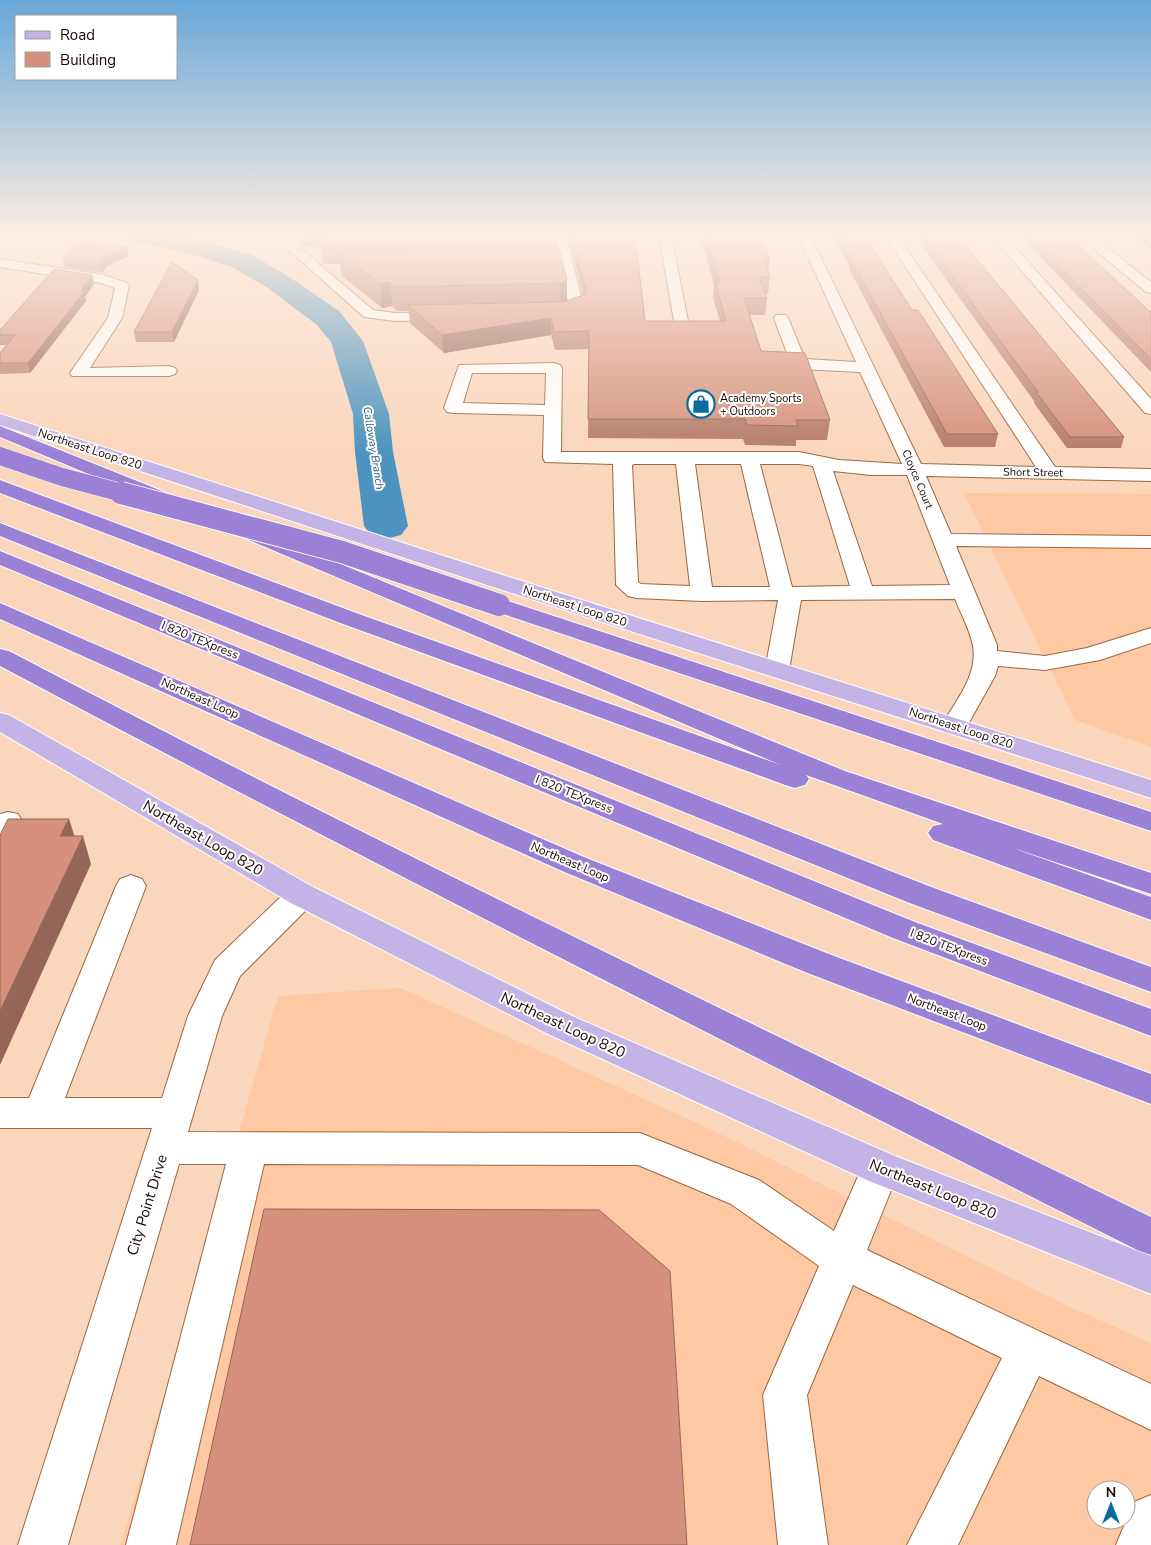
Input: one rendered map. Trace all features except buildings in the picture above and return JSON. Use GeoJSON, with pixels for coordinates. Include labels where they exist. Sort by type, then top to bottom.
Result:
{"type":"FeatureCollection","features":[{"type":"Feature","properties":{"kind":"highway"},"geometry":{"type":"LineString","coordinates":[[0,431],[835,777],[1151,884]]}},
{"type":"Feature","properties":{"kind":"highway"},"geometry":{"type":"LineString","coordinates":[[0,456],[62,477],[500,594],[1151,822]]}},
{"type":"Feature","properties":{"kind":"highway"},"geometry":{"type":"LineString","coordinates":[[0,486],[351,619],[1151,909]]}},
{"type":"Feature","properties":{"kind":"highway"},"geometry":{"type":"LineString","coordinates":[[0,529],[905,889],[1151,980]]}},
{"type":"Feature","properties":{"kind":"highway","name":"I 820 TEXpress"},"geometry":{"type":"LineString","coordinates":[[0,557],[904,930],[1151,1024]]}},
{"type":"Feature","properties":{"kind":"highway","name":"Northeast Loop"},"geometry":{"type":"LineString","coordinates":[[0,610],[573,864],[817,963],[1151,1089]]}},
{"type":"Feature","properties":{"kind":"highway"},"geometry":{"type":"LineString","coordinates":[[0,656],[168,744],[669,998],[1151,1237]]}},
{"type":"Feature","properties":{"kind":"main road","name":"Northeast Loop 820"},"geometry":{"type":"LineString","coordinates":[[0,419],[337,529],[500,594],[777,670],[1151,789]]}},
{"type":"Feature","properties":{"kind":"main road","name":"Northeast Loop 820"},"geometry":{"type":"LineString","coordinates":[[4,727],[302,895],[560,1025],[881,1168],[1151,1275]]}},
{"type":"Feature","properties":{"kind":"street"},"geometry":{"type":"LineString","coordinates":[[117,307],[115,318],[78,373],[169,371]]}},
{"type":"Feature","properties":{"kind":"street"},"geometry":{"type":"LineString","coordinates":[[361,307],[369,314],[394,317],[463,316]]}},
{"type":"Feature","properties":{"kind":"street"},"geometry":{"type":"LineString","coordinates":[[533,314],[563,313],[577,307]]}},
{"type":"Feature","properties":{"kind":"street"},"geometry":{"type":"LineString","coordinates":[[678,307],[680,321]]}},
{"type":"Feature","properties":{"kind":"street","name":"Cloyce Court"},"geometry":{"type":"LineString","coordinates":[[838,307],[914,469],[985,645],[986,657],[983,676],[954,726]]}},
{"type":"Feature","properties":{"kind":"street"},"geometry":{"type":"LineString","coordinates":[[939,307],[1049,472]]}},
{"type":"Feature","properties":{"kind":"street"},"geometry":{"type":"LineString","coordinates":[[1061,307],[1151,409]]}},
{"type":"Feature","properties":{"kind":"street"},"geometry":{"type":"LineString","coordinates":[[782,318],[799,364],[866,366]]}},
{"type":"Feature","properties":{"kind":"street"},"geometry":{"type":"LineString","coordinates":[[465,368],[554,368],[553,410],[454,408],[465,368]]}},
{"type":"Feature","properties":{"kind":"street","name":"Short Street"},"geometry":{"type":"LineString","coordinates":[[553,410],[552,458],[799,458],[839,466],[1151,475]]}},
{"type":"Feature","properties":{"kind":"street"},"geometry":{"type":"LineString","coordinates":[[631,458],[622,462],[627,585],[636,591],[702,594],[965,592]]}},
{"type":"Feature","properties":{"kind":"street"},"geometry":{"type":"LineString","coordinates":[[685,458],[702,594]]}},
{"type":"Feature","properties":{"kind":"street"},"geometry":{"type":"LineString","coordinates":[[749,458],[787,594],[777,670]]}},
{"type":"Feature","properties":{"kind":"street"},"geometry":{"type":"LineString","coordinates":[[821,462],[863,593]]}},
{"type":"Feature","properties":{"kind":"street"},"geometry":{"type":"LineString","coordinates":[[944,540],[1151,542]]}},
{"type":"Feature","properties":{"kind":"street"},"geometry":{"type":"LineString","coordinates":[[986,657],[1045,663],[1091,655],[1151,635]]}},
{"type":"Feature","properties":{"kind":"street"},"geometry":{"type":"LineString","coordinates":[[41,1113],[131,886]]}},
{"type":"Feature","properties":{"kind":"street","name":"City Point Drive"},"geometry":{"type":"LineString","coordinates":[[43,1545],[204,1016],[227,969],[302,895]]}},
{"type":"Feature","properties":{"kind":"street"},"geometry":{"type":"LineString","coordinates":[[0,1113],[176,1113]]}},
{"type":"Feature","properties":{"kind":"street"},"geometry":{"type":"LineString","coordinates":[[164,1148],[249,1150],[640,1149],[745,1192],[842,1259],[1151,1407]]}},
{"type":"Feature","properties":{"kind":"street"},"geometry":{"type":"LineString","coordinates":[[151,1545],[249,1150]]}},
{"type":"Feature","properties":{"kind":"street"},"geometry":{"type":"LineString","coordinates":[[803,1545],[785,1395],[881,1168]]}},
{"type":"Feature","properties":{"kind":"street"},"geometry":{"type":"LineString","coordinates":[[932,1545],[1029,1348]]}},
{"type":"Feature","properties":{"kind":"street"},"geometry":{"type":"LineString","coordinates":[[1141,1545],[1151,1519]]}},
{"type":"Feature","properties":{"kind":"shaded area"},"geometry":{"type":"Polygon","coordinates":[[[964,493],[1151,494],[1151,747],[1075,720],[964,493]]]}},
{"type":"Feature","properties":{"kind":"shaded area"},"geometry":{"type":"Polygon","coordinates":[[[401,988],[712,1130],[1055,1300],[1151,1343],[1151,1545],[121,1545],[278,996],[401,988]]]}},
{"type":"Feature","properties":{"kind":"waterway","name":"Calloway Branch"},"geometry":{"type":"LineString","coordinates":[[313,307],[328,318],[347,341],[371,414],[374,452],[386,526]]}},
{"type":"Feature","properties":{"kind":"place","name":"Academy Sports + Outdoors"},"geometry":{"type":"Point","coordinates":[701,404]}}]}
